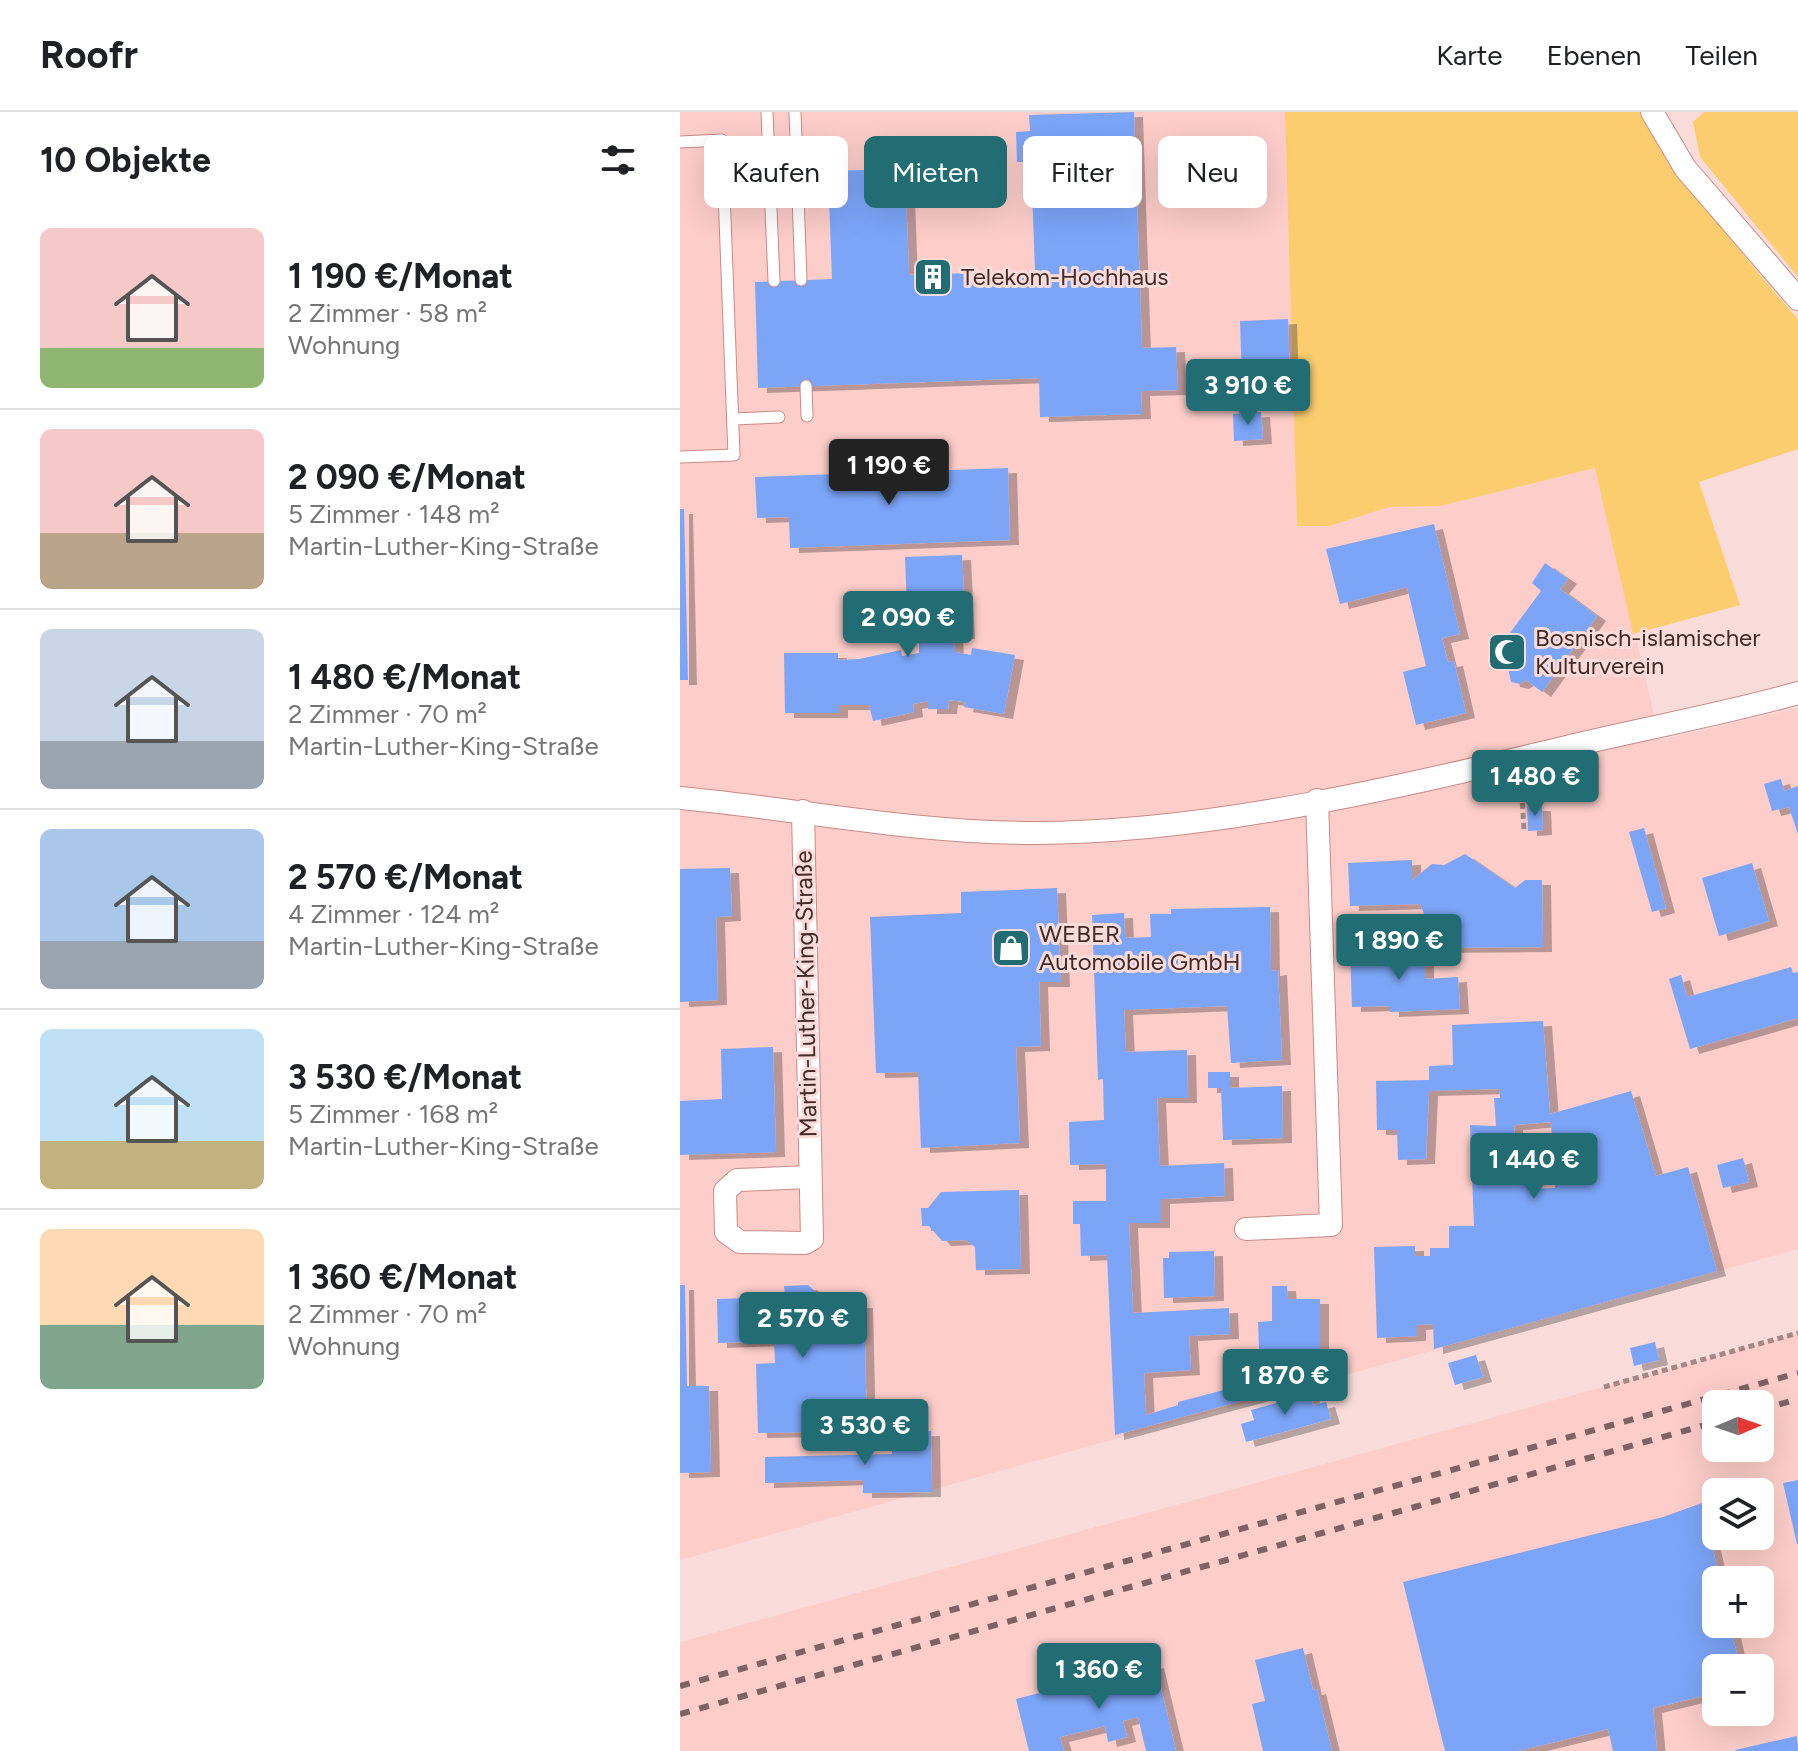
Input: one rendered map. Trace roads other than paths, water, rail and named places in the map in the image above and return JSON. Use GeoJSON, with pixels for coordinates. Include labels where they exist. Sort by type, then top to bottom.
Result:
{"type":"FeatureCollection","features":[{"type":"Feature","properties":{"kind":"street"},"geometry":{"type":"LineString","coordinates":[[1652,112],[1685,168],[1798,299]]}},
{"type":"Feature","properties":{"kind":"street"},"geometry":{"type":"LineString","coordinates":[[680,798],[803,811],[887,824],[1056,833],[1182,822],[1317,800],[1520,758],[1798,693]]}},
{"type":"Feature","properties":{"kind":"street"},"geometry":{"type":"LineString","coordinates":[[1246,1229],[1331,1225],[1317,800]]}},
{"type":"Feature","properties":{"kind":"street","name":"Martin-Luther-King-Straße"},"geometry":{"type":"LineString","coordinates":[[803,811],[812,1239],[805,1243],[740,1242],[726,1232],[725,1191],[737,1180],[810,1177]]}},
{"type":"Feature","properties":{"kind":"lane"},"geometry":{"type":"LineString","coordinates":[[767,112],[774,281]]}},
{"type":"Feature","properties":{"kind":"lane"},"geometry":{"type":"LineString","coordinates":[[795,112],[801,280]]}},
{"type":"Feature","properties":{"kind":"lane"},"geometry":{"type":"LineString","coordinates":[[680,142],[722,140],[734,455],[680,457]]}},
{"type":"Feature","properties":{"kind":"lane"},"geometry":{"type":"LineString","coordinates":[[806,386],[807,416]]}},
{"type":"Feature","properties":{"kind":"lane"},"geometry":{"type":"LineString","coordinates":[[733,419],[779,417]]}},
{"type":"Feature","properties":{"kind":"railway"},"geometry":{"type":"LineString","coordinates":[[680,1686],[1798,1373]]}},
{"type":"Feature","properties":{"kind":"railway"},"geometry":{"type":"LineString","coordinates":[[1774,1406],[1798,1399]]}},
{"type":"Feature","properties":{"kind":"railway"},"geometry":{"type":"LineString","coordinates":[[680,1714],[1702,1426]]}},
{"type":"Feature","properties":{"kind":"place","name":"Telekom-Hochhaus"},"geometry":{"type":"Point","coordinates":[933,277]}},
{"type":"Feature","properties":{"kind":"place","name":"Bosnisch-islamischer Kulturverein"},"geometry":{"type":"Point","coordinates":[1507,652]}},
{"type":"Feature","properties":{"kind":"place","name":"WEBER Automobile GmbH"},"geometry":{"type":"Point","coordinates":[1011,948]}}]}
